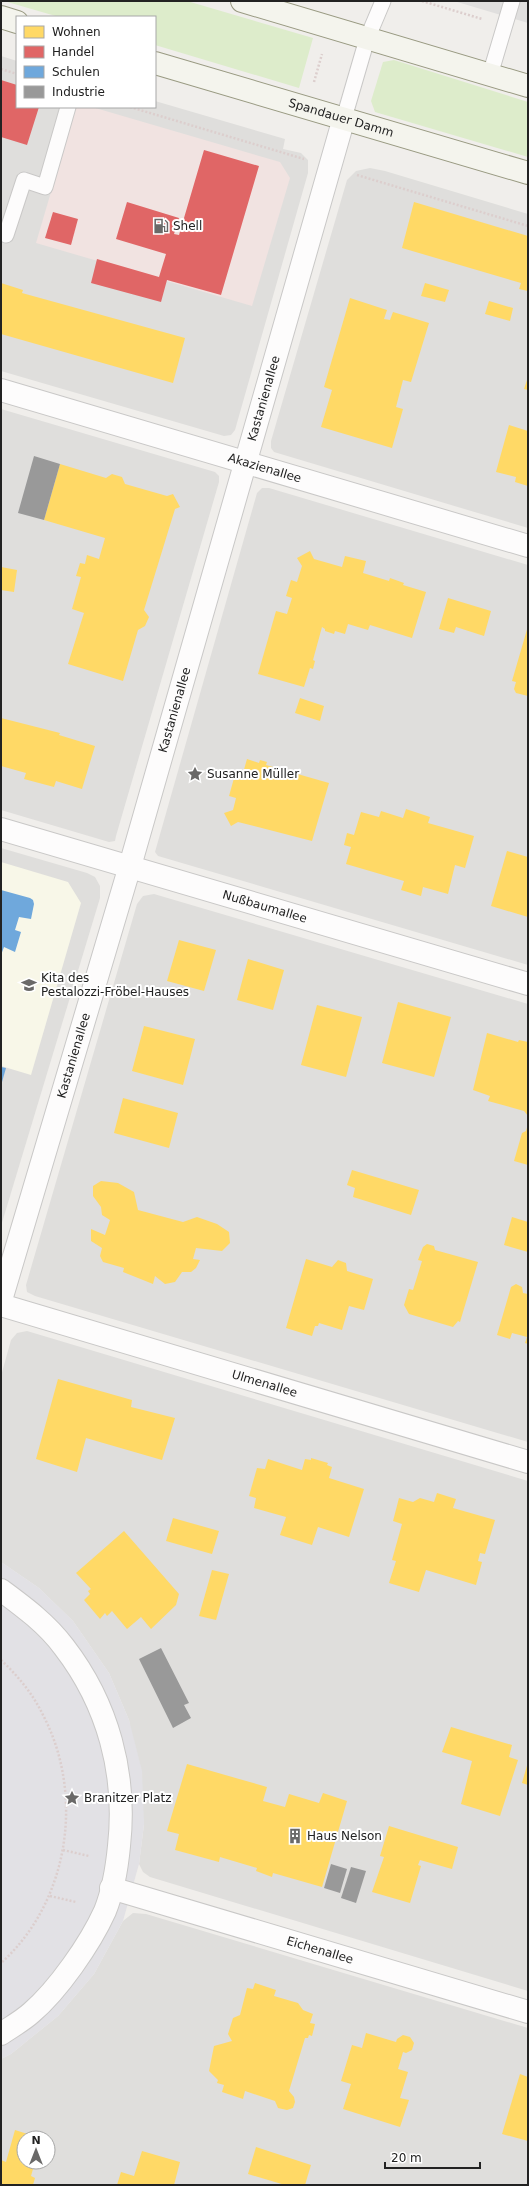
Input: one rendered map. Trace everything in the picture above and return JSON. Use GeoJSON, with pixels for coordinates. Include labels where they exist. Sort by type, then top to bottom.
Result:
{"type":"FeatureCollection","features":[{"type":"Feature","properties":{"kind":"main road"},"geometry":{"type":"LineString","coordinates":[[242,1],[528,86]]}},
{"type":"Feature","properties":{"kind":"main road"},"geometry":{"type":"LineString","coordinates":[[1,17],[16,22]]}},
{"type":"Feature","properties":{"kind":"main road","name":"Spandauer Damm"},"geometry":{"type":"LineString","coordinates":[[156,63],[528,173]]}},
{"type":"Feature","properties":{"kind":"street","name":"Kastanienallee"},"geometry":{"type":"LineString","coordinates":[[1,1300],[130,866],[344,118]]}},
{"type":"Feature","properties":{"kind":"street","name":"Akazienallee"},"geometry":{"type":"LineString","coordinates":[[1,390],[528,546]]}},
{"type":"Feature","properties":{"kind":"street","name":"Nußbaumallee"},"geometry":{"type":"LineString","coordinates":[[1,829],[528,984]]}},
{"type":"Feature","properties":{"kind":"street","name":"Ulmenallee"},"geometry":{"type":"LineString","coordinates":[[1,1305],[528,1462]]}},
{"type":"Feature","properties":{"kind":"street"},"geometry":{"type":"LineString","coordinates":[[1,1590],[32,1613],[64,1646],[89,1684],[108,1727],[119,1771],[122,1817],[117,1863],[105,1910],[70,1971],[31,2013],[1,2034]]}},
{"type":"Feature","properties":{"kind":"street","name":"Eichenallee"},"geometry":{"type":"LineString","coordinates":[[111,1888],[528,2012]]}},
{"type":"Feature","properties":{"kind":"lane"},"geometry":{"type":"LineString","coordinates":[[344,118],[367,39],[383,1]]}},
{"type":"Feature","properties":{"kind":"lane"},"geometry":{"type":"LineString","coordinates":[[490,75],[512,1]]}},
{"type":"Feature","properties":{"kind":"lane"},"geometry":{"type":"LineString","coordinates":[[6,235],[24,180],[45,187],[68,108]]}},
{"type":"Feature","properties":{"kind":"path"},"geometry":{"type":"LineString","coordinates":[[422,1],[504,26]]}},
{"type":"Feature","properties":{"kind":"path"},"geometry":{"type":"LineString","coordinates":[[313,86],[323,51]]}},
{"type":"Feature","properties":{"kind":"path"},"geometry":{"type":"LineString","coordinates":[[1,69],[16,74]]}},
{"type":"Feature","properties":{"kind":"path"},"geometry":{"type":"LineString","coordinates":[[133,108],[308,160]]}},
{"type":"Feature","properties":{"kind":"path"},"geometry":{"type":"LineString","coordinates":[[352,174],[528,226]]}},
{"type":"Feature","properties":{"kind":"path"},"geometry":{"type":"LineString","coordinates":[[1,1660],[20,1679],[44,1715],[59,1755],[66,1796],[65,1839],[50,1896],[37,1919],[12,1953],[1,1963]]}},
{"type":"Feature","properties":{"kind":"path"},"geometry":{"type":"LineString","coordinates":[[63,1850],[89,1856]]}},
{"type":"Feature","properties":{"kind":"path"},"geometry":{"type":"LineString","coordinates":[[50,1896],[76,1902]]}},
{"type":"Feature","properties":{"kind":"shaded area"},"geometry":{"type":"Polygon","coordinates":[[[454,1],[528,1],[528,23],[454,1]]]}},
{"type":"Feature","properties":{"kind":"shaded area"},"geometry":{"type":"Polygon","coordinates":[[[1,56],[16,61],[16,108],[156,108],[156,101],[285,139],[283,149],[301,153],[308,160],[308,173],[235,430],[231,435],[224,436],[1,371],[1,56]]]}},
{"type":"Feature","properties":{"kind":"shaded area"},"geometry":{"type":"Polygon","coordinates":[[[76,108],[95,108],[280,162],[290,178],[252,306],[36,243],[76,108]]]}},
{"type":"Feature","properties":{"kind":"shaded area"},"geometry":{"type":"Polygon","coordinates":[[[370,168],[385,171],[528,214],[528,528],[274,452],[271,448],[271,441],[347,180],[356,171],[370,168]]]}},
{"type":"Feature","properties":{"kind":"shaded area"},"geometry":{"type":"Polygon","coordinates":[[[1,409],[215,472],[219,476],[219,482],[115,841],[109,842],[1,810],[1,409]]]}},
{"type":"Feature","properties":{"kind":"shaded area"},"geometry":{"type":"Polygon","coordinates":[[[262,488],[269,488],[528,565],[528,965],[158,856],[155,852],[257,493],[262,488]]]}},
{"type":"Feature","properties":{"kind":"shaded area"},"geometry":{"type":"Polygon","coordinates":[[[1,848],[87,873],[95,877],[100,886],[100,898],[1,1226],[1,848]]]}},
{"type":"Feature","properties":{"kind":"shaded area","name":"Kita des Pestalozzi-Fröbel-Hauses"},"geometry":{"type":"Polygon","coordinates":[[[1,862],[68,882],[81,903],[31,1075],[1,1066],[1,862]]]}},
{"type":"Feature","properties":{"kind":"shaded area"},"geometry":{"type":"Polygon","coordinates":[[[154,894],[528,1004],[528,1442],[35,1296],[27,1292],[26,1285],[137,904],[143,896],[154,894]]]}},
{"type":"Feature","properties":{"kind":"shaded area"},"geometry":{"type":"Polygon","coordinates":[[[27,1331],[528,1481],[528,1991],[150,1877],[143,1872],[139,1864],[144,1824],[129,1720],[109,1673],[73,1621],[39,1588],[1,1562],[1,1376],[11,1340],[17,1333],[27,1331]]]}},
{"type":"Feature","properties":{"kind":"shaded area","name":"Branitzer Platz"},"geometry":{"type":"Polygon","coordinates":[[[1,1562],[39,1588],[73,1621],[109,1673],[129,1720],[142,1771],[144,1824],[139,1864],[123,1921],[94,1974],[58,2016],[11,2054],[1,2059],[1,1562]]]}},
{"type":"Feature","properties":{"kind":"shaded area"},"geometry":{"type":"Polygon","coordinates":[[[133,1913],[146,1914],[528,2028],[528,2185],[1,2185],[1,2059],[11,2054],[58,2016],[94,1974],[123,1921],[133,1913]]]}},
{"type":"Feature","properties":{"kind":"green space"},"geometry":{"type":"Polygon","coordinates":[[[4,1],[187,1],[313,38],[299,88],[156,45],[156,16],[56,16],[4,1]]]}},
{"type":"Feature","properties":{"kind":"green space"},"geometry":{"type":"Polygon","coordinates":[[[394,60],[528,102],[528,157],[375,112],[371,101],[383,62],[394,60]]]}},
{"type":"Feature","properties":{"kind":"building: Wohnen"},"geometry":{"type":"Polygon","coordinates":[[[414,202],[528,236],[528,291],[519,289],[521,283],[402,248],[414,202]]]}},
{"type":"Feature","properties":{"kind":"building: Wohnen"},"geometry":{"type":"Polygon","coordinates":[[[1,283],[23,290],[22,293],[185,338],[173,383],[1,334],[1,283]]]}},
{"type":"Feature","properties":{"kind":"building: Wohnen"},"geometry":{"type":"Polygon","coordinates":[[[425,283],[449,290],[445,302],[421,296],[425,283]]]}},
{"type":"Feature","properties":{"kind":"building: Wohnen"},"geometry":{"type":"Polygon","coordinates":[[[350,298],[387,310],[384,319],[390,320],[393,312],[429,323],[411,382],[403,380],[396,407],[403,409],[392,448],[321,427],[332,390],[324,387],[350,298]]]}},
{"type":"Feature","properties":{"kind":"building: Wohnen"},"geometry":{"type":"Polygon","coordinates":[[[489,301],[513,308],[510,321],[485,314],[489,301]]]}},
{"type":"Feature","properties":{"kind":"building: Wohnen"},"geometry":{"type":"Polygon","coordinates":[[[528,377],[528,390],[524,389],[528,377]]]}},
{"type":"Feature","properties":{"kind":"building: Wohnen"},"geometry":{"type":"Polygon","coordinates":[[[509,425],[528,431],[528,486],[515,482],[516,477],[496,472],[509,425]]]}},
{"type":"Feature","properties":{"kind":"building: Wohnen"},"geometry":{"type":"Polygon","coordinates":[[[60,464],[106,478],[112,474],[122,477],[125,484],[167,496],[173,494],[180,507],[175,509],[144,610],[149,617],[145,626],[138,630],[123,681],[68,664],[84,613],[72,609],[81,577],[76,576],[80,563],[85,564],[87,555],[99,559],[105,538],[44,520],[60,464]]]}},
{"type":"Feature","properties":{"kind":"building: Wohnen"},"geometry":{"type":"Polygon","coordinates":[[[310,551],[314,559],[342,567],[345,556],[366,561],[363,573],[389,581],[390,578],[404,583],[403,585],[426,592],[412,638],[370,625],[368,630],[348,624],[345,634],[335,631],[334,634],[325,631],[322,627],[313,660],[315,661],[313,669],[310,668],[304,687],[258,674],[276,611],[287,614],[292,598],[286,596],[291,580],[297,582],[302,566],[297,558],[310,551]]]}},
{"type":"Feature","properties":{"kind":"building: Wohnen"},"geometry":{"type":"Polygon","coordinates":[[[1,567],[17,570],[14,592],[1,590],[1,567]]]}},
{"type":"Feature","properties":{"kind":"building: Wohnen"},"geometry":{"type":"Polygon","coordinates":[[[448,598],[491,611],[484,636],[456,627],[454,633],[439,629],[448,598]]]}},
{"type":"Feature","properties":{"kind":"building: Wohnen"},"geometry":{"type":"Polygon","coordinates":[[[528,626],[528,696],[516,693],[514,689],[516,682],[512,681],[528,626]]]}},
{"type":"Feature","properties":{"kind":"building: Wohnen"},"geometry":{"type":"Polygon","coordinates":[[[300,698],[324,706],[320,721],[295,713],[300,698]]]}},
{"type":"Feature","properties":{"kind":"building: Wohnen"},"geometry":{"type":"Polygon","coordinates":[[[1,718],[60,733],[59,735],[95,746],[82,789],[56,781],[54,787],[24,779],[26,773],[1,766],[1,718]]]}},
{"type":"Feature","properties":{"kind":"building: Wohnen"},"geometry":{"type":"Polygon","coordinates":[[[247,759],[259,763],[260,760],[267,762],[266,765],[329,783],[312,841],[238,822],[231,826],[224,813],[233,810],[236,798],[229,796],[236,771],[243,773],[247,759]]]}},
{"type":"Feature","properties":{"kind":"building: Wohnen"},"geometry":{"type":"Polygon","coordinates":[[[406,809],[430,817],[428,823],[474,836],[465,868],[455,865],[448,894],[423,887],[421,896],[401,890],[404,881],[346,864],[351,847],[344,845],[347,833],[354,835],[361,812],[379,817],[381,811],[403,818],[406,809]]]}},
{"type":"Feature","properties":{"kind":"building: Wohnen"},"geometry":{"type":"Polygon","coordinates":[[[507,851],[528,857],[528,917],[491,906],[507,851]]]}},
{"type":"Feature","properties":{"kind":"building: Wohnen"},"geometry":{"type":"Polygon","coordinates":[[[179,940],[216,950],[204,991],[167,981],[179,940]]]}},
{"type":"Feature","properties":{"kind":"building: Wohnen"},"geometry":{"type":"Polygon","coordinates":[[[248,959],[284,970],[273,1010],[237,1000],[248,959]]]}},
{"type":"Feature","properties":{"kind":"building: Wohnen"},"geometry":{"type":"Polygon","coordinates":[[[398,1002],[451,1017],[434,1077],[382,1063],[398,1002]]]}},
{"type":"Feature","properties":{"kind":"building: Wohnen"},"geometry":{"type":"Polygon","coordinates":[[[317,1005],[362,1017],[346,1077],[301,1065],[317,1005]]]}},
{"type":"Feature","properties":{"kind":"building: Wohnen"},"geometry":{"type":"Polygon","coordinates":[[[144,1026],[195,1039],[183,1085],[132,1071],[144,1026]]]}},
{"type":"Feature","properties":{"kind":"building: Wohnen"},"geometry":{"type":"Polygon","coordinates":[[[487,1033],[518,1042],[519,1040],[528,1042],[528,1116],[524,1111],[488,1101],[490,1096],[473,1090],[487,1033]]]}},
{"type":"Feature","properties":{"kind":"building: Wohnen"},"geometry":{"type":"Polygon","coordinates":[[[123,1098],[178,1113],[169,1148],[114,1133],[123,1098]]]}},
{"type":"Feature","properties":{"kind":"building: Wohnen"},"geometry":{"type":"Polygon","coordinates":[[[528,1124],[528,1165],[514,1161],[522,1133],[526,1131],[528,1124]]]}},
{"type":"Feature","properties":{"kind":"building: Wohnen"},"geometry":{"type":"Polygon","coordinates":[[[352,1170],[419,1190],[411,1215],[353,1197],[355,1188],[347,1185],[352,1170]]]}},
{"type":"Feature","properties":{"kind":"building: Wohnen"},"geometry":{"type":"Polygon","coordinates":[[[101,1181],[118,1183],[134,1192],[138,1210],[183,1222],[197,1217],[217,1224],[229,1232],[230,1243],[222,1251],[196,1248],[193,1259],[200,1260],[196,1268],[191,1272],[182,1272],[175,1282],[165,1284],[155,1276],[153,1284],[123,1272],[124,1268],[103,1262],[100,1256],[102,1248],[91,1241],[91,1229],[105,1235],[110,1220],[102,1215],[101,1207],[93,1196],[93,1186],[101,1181]]]}},
{"type":"Feature","properties":{"kind":"building: Wohnen"},"geometry":{"type":"Polygon","coordinates":[[[512,1217],[528,1222],[528,1252],[504,1245],[512,1217]]]}},
{"type":"Feature","properties":{"kind":"building: Wohnen"},"geometry":{"type":"Polygon","coordinates":[[[427,1244],[434,1246],[435,1250],[478,1262],[460,1322],[458,1321],[453,1327],[409,1314],[404,1305],[409,1289],[413,1290],[422,1261],[418,1260],[423,1247],[427,1244]]]}},
{"type":"Feature","properties":{"kind":"building: Wohnen"},"geometry":{"type":"Polygon","coordinates":[[[306,1259],[332,1267],[338,1260],[346,1263],[347,1271],[373,1279],[364,1310],[349,1306],[342,1330],[319,1323],[318,1326],[315,1326],[312,1336],[286,1328],[306,1259]]]}},
{"type":"Feature","properties":{"kind":"building: Wohnen"},"geometry":{"type":"Polygon","coordinates":[[[516,1284],[522,1287],[523,1293],[528,1294],[528,1344],[525,1343],[527,1337],[512,1333],[510,1339],[497,1335],[511,1287],[516,1284]]]}},
{"type":"Feature","properties":{"kind":"building: Wohnen"},"geometry":{"type":"Polygon","coordinates":[[[58,1379],[132,1400],[131,1407],[175,1418],[162,1460],[86,1438],[77,1472],[36,1459],[58,1379]]]}},
{"type":"Feature","properties":{"kind":"building: Wohnen"},"geometry":{"type":"Polygon","coordinates":[[[311,1458],[328,1463],[327,1465],[332,1467],[329,1478],[364,1489],[349,1537],[318,1527],[312,1545],[280,1535],[286,1517],[254,1508],[256,1498],[249,1496],[257,1468],[265,1469],[268,1459],[302,1470],[305,1459],[311,1460],[311,1458]]]}},
{"type":"Feature","properties":{"kind":"building: Wohnen"},"geometry":{"type":"Polygon","coordinates":[[[437,1493],[456,1499],[453,1508],[495,1520],[485,1554],[480,1553],[478,1561],[482,1562],[476,1585],[426,1570],[419,1592],[389,1583],[396,1561],[392,1560],[402,1524],[393,1521],[399,1498],[413,1502],[420,1498],[434,1502],[437,1493]]]}},
{"type":"Feature","properties":{"kind":"building: Wohnen"},"geometry":{"type":"Polygon","coordinates":[[[173,1518],[219,1531],[212,1554],[166,1541],[173,1518]]]}},
{"type":"Feature","properties":{"kind":"building: Wohnen"},"geometry":{"type":"Polygon","coordinates":[[[124,1531],[179,1594],[176,1605],[151,1629],[141,1617],[127,1629],[112,1611],[107,1616],[105,1613],[100,1619],[84,1600],[90,1594],[88,1591],[91,1589],[76,1573],[124,1531]]]}},
{"type":"Feature","properties":{"kind":"building: Wohnen"},"geometry":{"type":"Polygon","coordinates":[[[212,1570],[229,1574],[216,1620],[199,1616],[212,1570]]]}},
{"type":"Feature","properties":{"kind":"building: Wohnen"},"geometry":{"type":"Polygon","coordinates":[[[451,1727],[512,1745],[509,1757],[518,1760],[500,1816],[461,1804],[472,1761],[442,1752],[451,1727]]]}},
{"type":"Feature","properties":{"kind":"building: Wohnen"},"geometry":{"type":"Polygon","coordinates":[[[528,1762],[528,1785],[522,1783],[528,1762]]]}},
{"type":"Feature","properties":{"kind":"building: Wohnen"},"geometry":{"type":"Polygon","coordinates":[[[187,1764],[267,1787],[263,1801],[285,1807],[289,1794],[319,1803],[323,1793],[347,1801],[322,1887],[273,1873],[272,1877],[256,1871],[257,1868],[220,1857],[219,1862],[175,1850],[179,1834],[167,1831],[187,1764]]]}},
{"type":"Feature","properties":{"kind":"building: Wohnen"},"geometry":{"type":"Polygon","coordinates":[[[389,1826],[458,1847],[452,1869],[420,1860],[418,1865],[421,1866],[410,1903],[372,1892],[384,1857],[380,1856],[389,1826]]]}},
{"type":"Feature","properties":{"kind":"building: Wohnen"},"geometry":{"type":"Polygon","coordinates":[[[255,1983],[276,1990],[274,1996],[298,2003],[303,2010],[313,2014],[310,2023],[315,2024],[312,2036],[309,2035],[308,2038],[305,2038],[289,2091],[294,2097],[295,2102],[293,2108],[287,2110],[278,2108],[275,2101],[245,2091],[243,2099],[222,2092],[224,2085],[217,2083],[218,2080],[209,2071],[214,2046],[232,2041],[228,2034],[233,2018],[240,2015],[247,1988],[253,1989],[255,1983]]]}},
{"type":"Feature","properties":{"kind":"building: Wohnen"},"geometry":{"type":"Polygon","coordinates":[[[366,2033],[396,2042],[397,2039],[403,2035],[410,2037],[414,2043],[412,2050],[406,2053],[403,2052],[398,2069],[408,2072],[400,2098],[409,2100],[400,2127],[343,2109],[351,2084],[341,2081],[352,2045],[362,2048],[366,2033]]]}},
{"type":"Feature","properties":{"kind":"building: Wohnen"},"geometry":{"type":"Polygon","coordinates":[[[520,2074],[528,2077],[528,2141],[502,2134],[520,2074]]]}},
{"type":"Feature","properties":{"kind":"building: Wohnen"},"geometry":{"type":"Polygon","coordinates":[[[15,2130],[16,2170],[33,2170],[31,2176],[35,2178],[33,2185],[1,2185],[1,2160],[6,2162],[15,2130]]]}},
{"type":"Feature","properties":{"kind":"building: Wohnen"},"geometry":{"type":"Polygon","coordinates":[[[256,2147],[311,2165],[305,2185],[285,2185],[248,2174],[256,2147]]]}},
{"type":"Feature","properties":{"kind":"building: Wohnen"},"geometry":{"type":"Polygon","coordinates":[[[142,2151],[180,2162],[174,2185],[117,2185],[121,2172],[134,2176],[142,2151]]]}},
{"type":"Feature","properties":{"kind":"building: Handel"},"geometry":{"type":"Polygon","coordinates":[[[1,80],[16,85],[16,108],[39,108],[27,145],[1,137],[1,80]]]}},
{"type":"Feature","properties":{"kind":"building: Handel"},"geometry":{"type":"Polygon","coordinates":[[[204,150],[259,166],[221,295],[167,280],[161,302],[91,283],[97,259],[159,277],[166,254],[116,239],[127,202],[179,218],[174,234],[179,235],[204,150]]]}},
{"type":"Feature","properties":{"kind":"building: Handel"},"geometry":{"type":"Polygon","coordinates":[[[53,212],[78,219],[71,245],[45,238],[53,212]]]}},
{"type":"Feature","properties":{"kind":"building: Schulen"},"geometry":{"type":"Polygon","coordinates":[[[1,890],[30,898],[33,900],[34,904],[31,919],[19,917],[15,930],[21,932],[15,952],[4,947],[1,955],[1,890]]]}},
{"type":"Feature","properties":{"kind":"building: Schulen"},"geometry":{"type":"Polygon","coordinates":[[[1,1067],[6,1068],[2,1082],[1,1081],[1,1067]]]}},
{"type":"Feature","properties":{"kind":"building: Industrie"},"geometry":{"type":"Polygon","coordinates":[[[34,456],[60,464],[44,520],[18,513],[34,456]]]}},
{"type":"Feature","properties":{"kind":"building: Industrie"},"geometry":{"type":"Polygon","coordinates":[[[161,1648],[189,1703],[184,1705],[191,1718],[173,1728],[139,1659],[161,1648]]]}},
{"type":"Feature","properties":{"kind":"building: Industrie"},"geometry":{"type":"Polygon","coordinates":[[[331,1864],[347,1869],[340,1893],[324,1888],[331,1864]]]}},
{"type":"Feature","properties":{"kind":"building: Industrie"},"geometry":{"type":"Polygon","coordinates":[[[351,1867],[366,1871],[356,1903],[341,1898],[351,1867]]]}},
{"type":"Feature","properties":{"kind":"place","name":"Shell"},"geometry":{"type":"Point","coordinates":[161,226]}},
{"type":"Feature","properties":{"kind":"place","name":"Susanne Müller"},"geometry":{"type":"Point","coordinates":[195,774]}},
{"type":"Feature","properties":{"kind":"place","name":"Kita des Pestalozzi-Fröbel-Hauses"},"geometry":{"type":"Point","coordinates":[29,985]}},
{"type":"Feature","properties":{"kind":"place","name":"Branitzer Platz"},"geometry":{"type":"Point","coordinates":[72,1798]}},
{"type":"Feature","properties":{"kind":"place","name":"Haus Nelson"},"geometry":{"type":"Point","coordinates":[295,1836]}}]}
